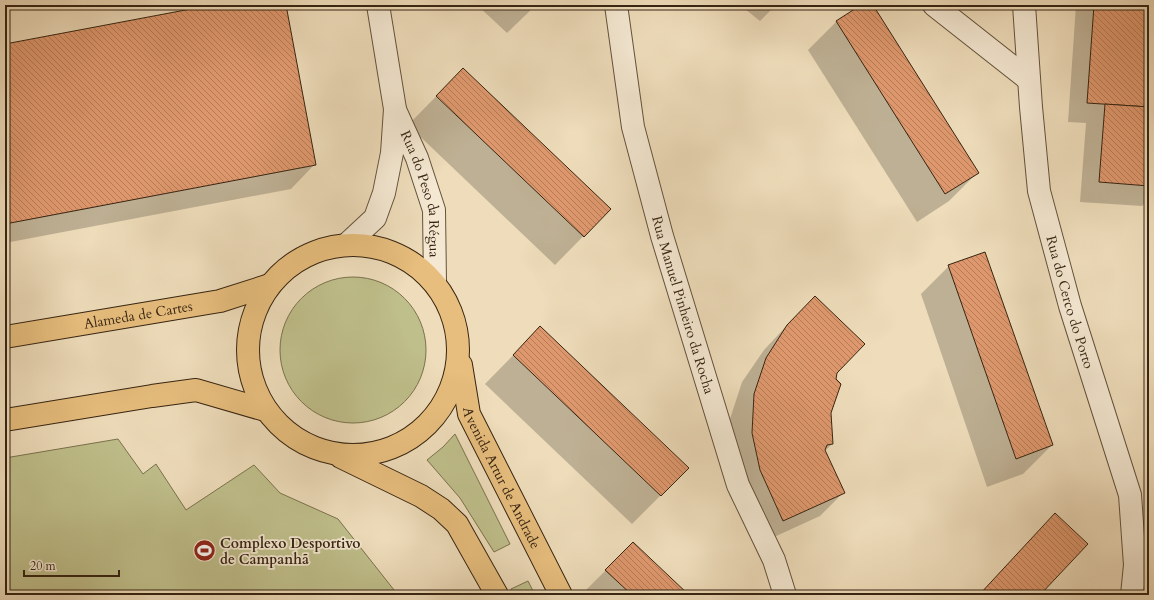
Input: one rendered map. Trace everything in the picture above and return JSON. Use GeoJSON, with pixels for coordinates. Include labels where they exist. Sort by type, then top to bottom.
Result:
{"type":"FeatureCollection","features":[{"type":"Feature","properties":{"kind":"main road"},"geometry":{"type":"LineString","coordinates":[[338,455],[373,454],[406,441],[433,419],[452,388],[459,354],[457,332],[435,282],[409,260],[379,247],[346,245],[317,251],[291,265],[270,285],[254,314],[247,347],[251,380],[265,410],[285,432],[310,447],[338,455],[421,496],[441,509],[456,524],[497,595]]}},
{"type":"Feature","properties":{"kind":"main road","name":"Alameda de Cartes"},"geometry":{"type":"LineString","coordinates":[[5,337],[220,301],[270,285]]}},
{"type":"Feature","properties":{"kind":"main road","name":"Avenida Artur de Andrade"},"geometry":{"type":"LineString","coordinates":[[459,354],[469,414],[561,595]]}},
{"type":"Feature","properties":{"kind":"main road"},"geometry":{"type":"LineString","coordinates":[[5,420],[196,390],[265,410]]}},
{"type":"Feature","properties":{"kind":"street","name":"Rua do Peso da Régua"},"geometry":{"type":"LineString","coordinates":[[346,245],[375,218],[384,193],[392,153],[395,109],[378,5]]}},
{"type":"Feature","properties":{"kind":"street","name":"Rua Manuel Pinheiro da Rocha"},"geometry":{"type":"LineString","coordinates":[[616,5],[634,127],[662,236],[738,485],[774,560],[785,595]]}},
{"type":"Feature","properties":{"kind":"street"},"geometry":{"type":"LineString","coordinates":[[934,5],[1029,80]]}},
{"type":"Feature","properties":{"kind":"street","name":"Rua do Cerco do Porto"},"geometry":{"type":"LineString","coordinates":[[1024,5],[1039,191],[1070,306],[1130,495],[1135,565],[1132,595]]}},
{"type":"Feature","properties":{"kind":"street","name":"Rua do Peso da Régua"},"geometry":{"type":"LineString","coordinates":[[395,109],[417,158],[434,210],[435,282]]}},
{"type":"Feature","properties":{"kind":"green space"},"geometry":{"type":"Polygon","coordinates":[[[346,277],[360,277],[388,285],[400,293],[410,303],[421,322],[425,336],[425,364],[418,385],[410,397],[400,407],[381,418],[360,423],[346,423],[318,415],[306,407],[296,397],[285,378],[280,357],[280,343],[288,315],[296,303],[306,293],[325,282],[346,277]]]}},
{"type":"Feature","properties":{"kind":"green space"},"geometry":{"type":"Polygon","coordinates":[[[455,434],[510,544],[494,552],[460,498],[427,460],[443,447],[455,434]]]}},
{"type":"Feature","properties":{"kind":"green space","name":"Complexo Desportivo de Campanhã"},"geometry":{"type":"Polygon","coordinates":[[[118,439],[143,474],[156,464],[186,510],[254,465],[280,493],[338,519],[398,595],[5,595],[5,458],[118,439]]]}},
{"type":"Feature","properties":{"kind":"green space"},"geometry":{"type":"Polygon","coordinates":[[[528,581],[535,595],[514,595],[511,589],[528,581]]]}},
{"type":"Feature","properties":{"kind":"building"},"geometry":{"type":"Polygon","coordinates":[[[212,5],[286,5],[316,165],[5,224],[5,44],[212,5]]]}},
{"type":"Feature","properties":{"kind":"building"},"geometry":{"type":"Polygon","coordinates":[[[861,5],[873,5],[979,173],[945,194],[836,21],[861,5]]]}},
{"type":"Feature","properties":{"kind":"building"},"geometry":{"type":"Polygon","coordinates":[[[1094,5],[1149,5],[1149,107],[1087,103],[1094,5]]]}},
{"type":"Feature","properties":{"kind":"building"},"geometry":{"type":"Polygon","coordinates":[[[463,68],[611,209],[584,237],[436,96],[463,68]]]}},
{"type":"Feature","properties":{"kind":"building"},"geometry":{"type":"Polygon","coordinates":[[[1105,104],[1149,107],[1149,186],[1099,182],[1105,104]]]}},
{"type":"Feature","properties":{"kind":"building"},"geometry":{"type":"Polygon","coordinates":[[[985,252],[1053,445],[1016,459],[948,265],[985,252]]]}},
{"type":"Feature","properties":{"kind":"building"},"geometry":{"type":"Polygon","coordinates":[[[815,296],[865,344],[837,373],[836,379],[841,384],[831,413],[833,444],[827,445],[825,450],[845,493],[783,521],[760,470],[752,433],[754,394],[766,358],[787,325],[815,296]]]}},
{"type":"Feature","properties":{"kind":"building"},"geometry":{"type":"Polygon","coordinates":[[[540,326],[689,468],[661,496],[513,355],[540,326]]]}},
{"type":"Feature","properties":{"kind":"building"},"geometry":{"type":"Polygon","coordinates":[[[1055,513],[1088,544],[1040,595],[979,595],[1055,513]]]}},
{"type":"Feature","properties":{"kind":"building"},"geometry":{"type":"Polygon","coordinates":[[[633,542],[689,595],[632,595],[605,570],[633,542]]]}},
{"type":"Feature","properties":{"kind":"place","name":"Complexo Desportivo de Campanhã"},"geometry":{"type":"Point","coordinates":[204,551]}}]}
